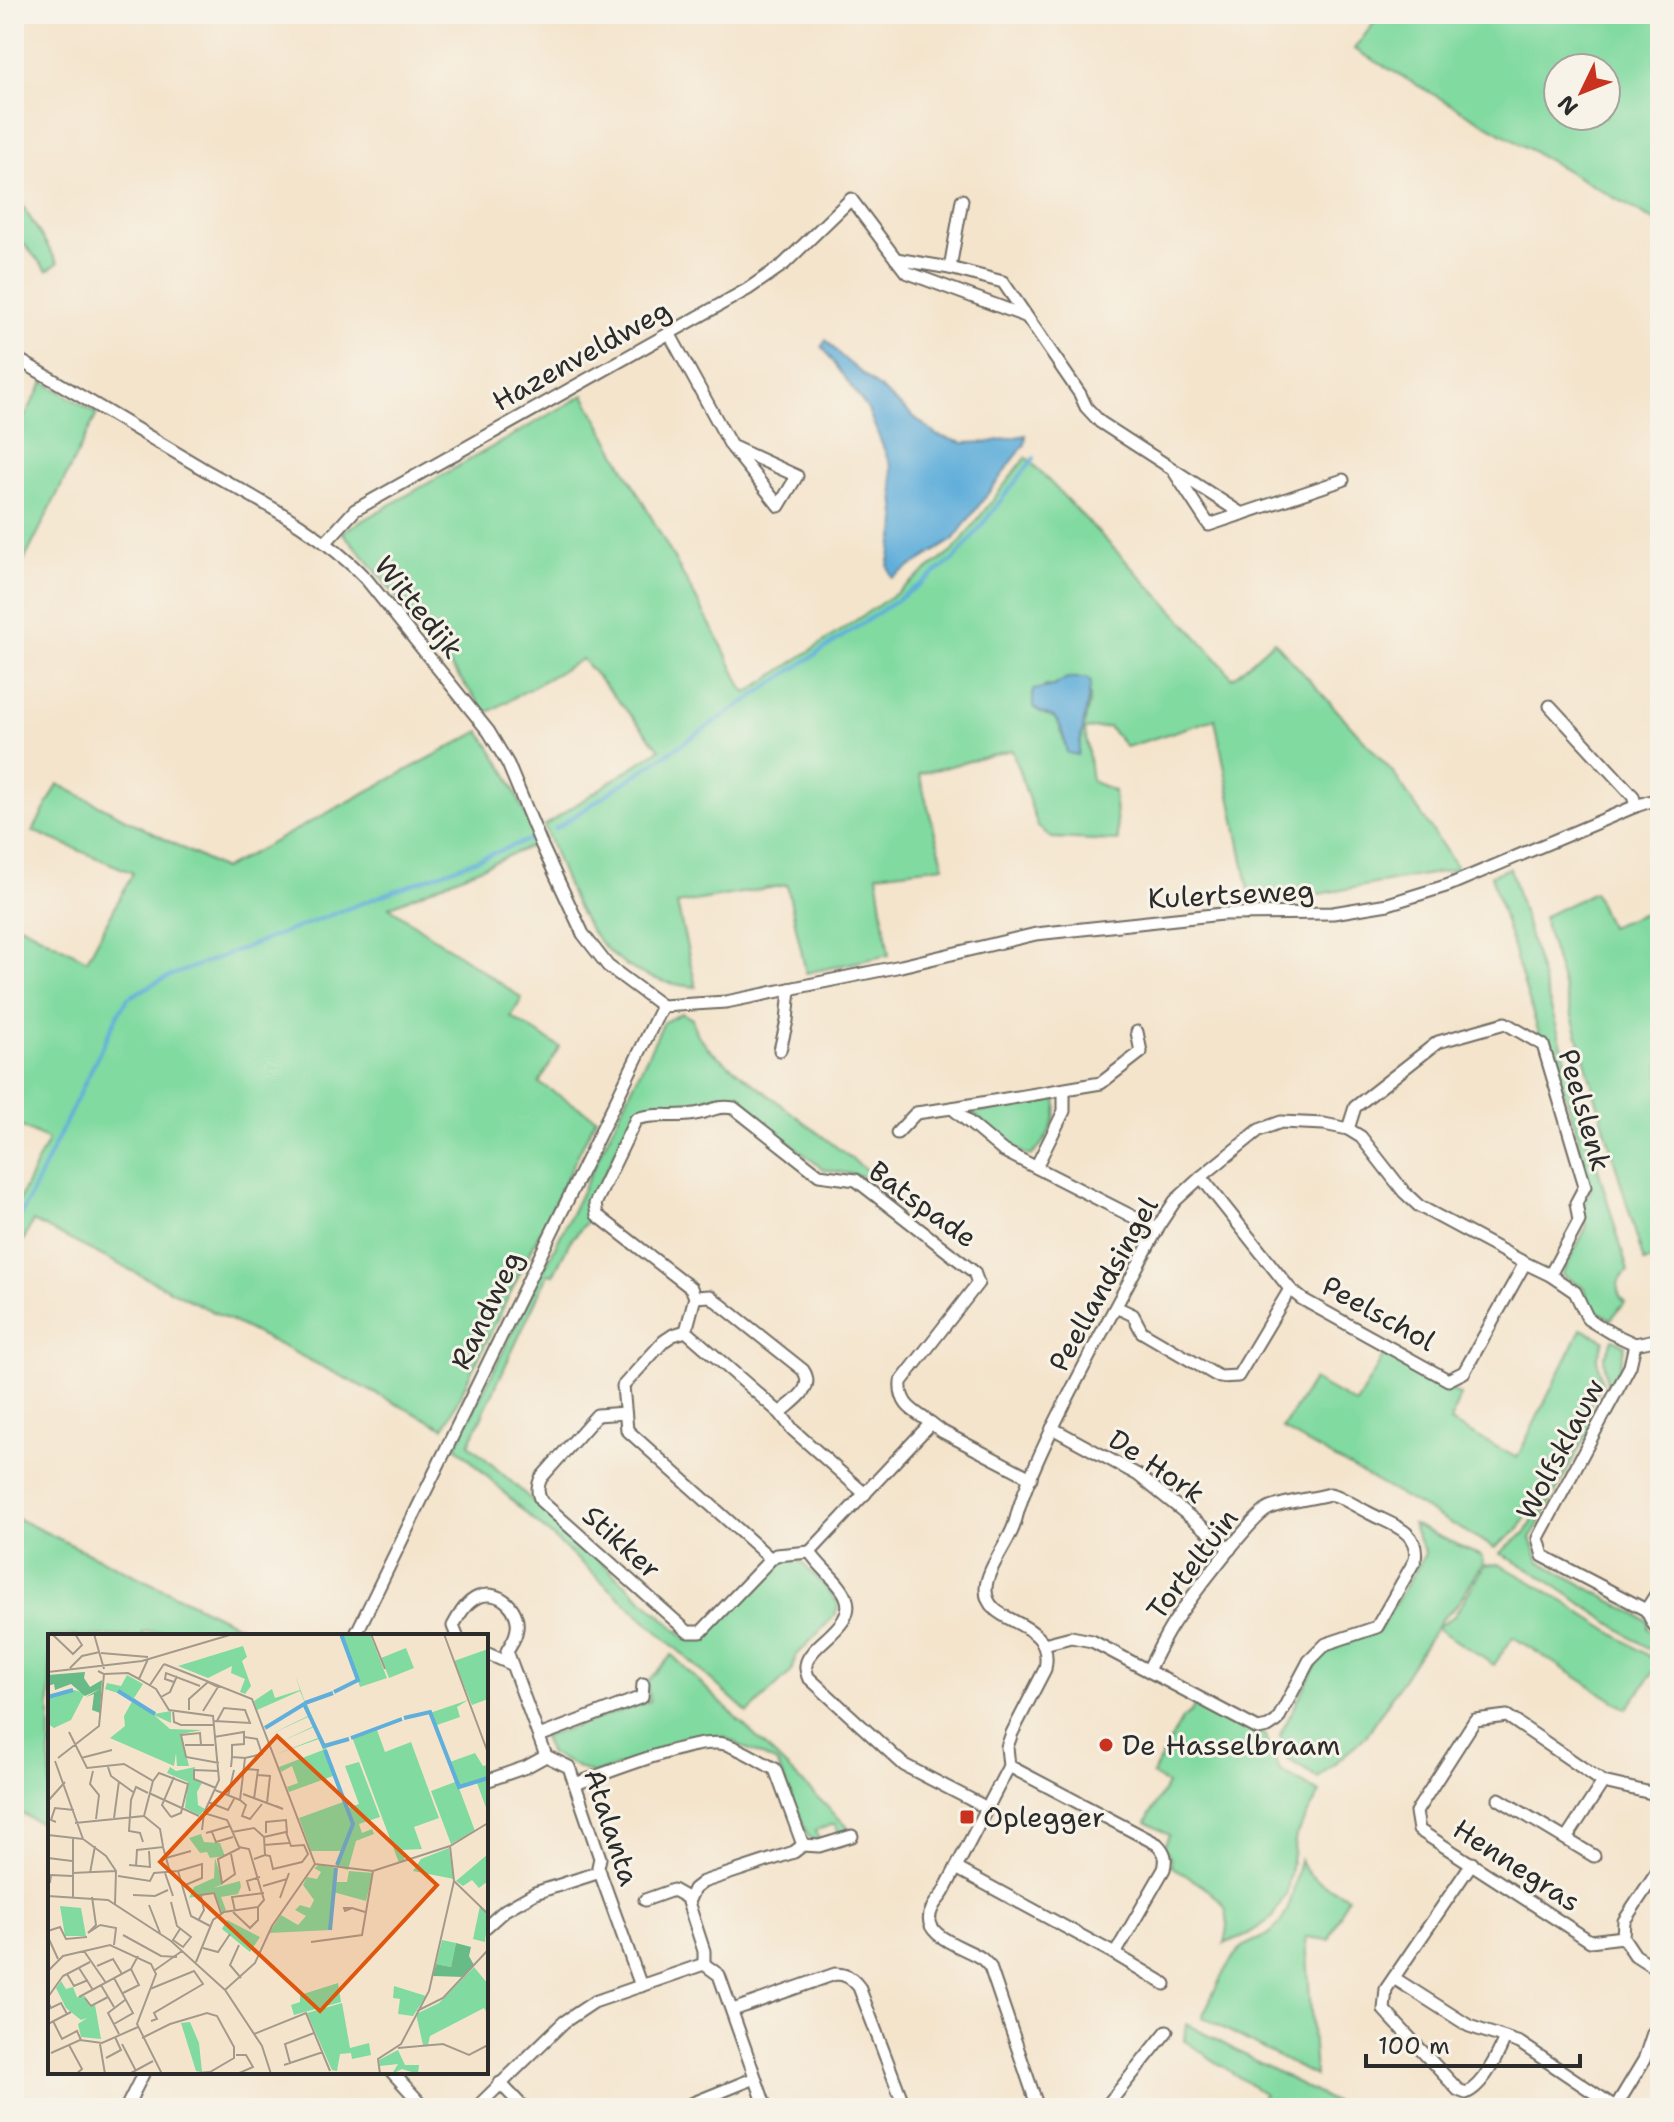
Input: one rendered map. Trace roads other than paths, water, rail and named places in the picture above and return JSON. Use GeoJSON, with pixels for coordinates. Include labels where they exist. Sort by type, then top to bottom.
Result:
{"type":"FeatureCollection","features":[{"type":"Feature","properties":{"kind":"street","name":"Hazenveldweg"},"geometry":{"type":"LineString","coordinates":[[326,542],[355,510],[748,289],[784,264],[851,199],[896,259]]}},
{"type":"Feature","properties":{"kind":"street"},"geometry":{"type":"LineString","coordinates":[[950,268],[962,200]]}},
{"type":"Feature","properties":{"kind":"street"},"geometry":{"type":"LineString","coordinates":[[896,259],[950,268],[1003,282],[1086,407],[1100,422],[1242,514]]}},
{"type":"Feature","properties":{"kind":"street"},"geometry":{"type":"LineString","coordinates":[[896,259],[906,272],[1026,317]]}},
{"type":"Feature","properties":{"kind":"street"},"geometry":{"type":"LineString","coordinates":[[669,333],[731,446],[779,506],[797,476],[731,446]]}},
{"type":"Feature","properties":{"kind":"street","name":"Wittedijk"},"geometry":{"type":"LineString","coordinates":[[14,357],[326,542],[351,563],[489,732],[508,764],[542,846],[583,934],[594,950],[617,973],[662,1006]]}},
{"type":"Feature","properties":{"kind":"street"},"geometry":{"type":"LineString","coordinates":[[1172,469],[1209,525],[1343,480]]}},
{"type":"Feature","properties":{"kind":"street"},"geometry":{"type":"LineString","coordinates":[[1550,706],[1633,796],[1636,806]]}},
{"type":"Feature","properties":{"kind":"street","name":"Kulertseweg"},"geometry":{"type":"LineString","coordinates":[[662,1006],[726,1002],[1036,934],[1222,914],[1333,913],[1388,904],[1449,885],[1660,798]]}},
{"type":"Feature","properties":{"kind":"street"},"geometry":{"type":"LineString","coordinates":[[780,1050],[790,989]]}},
{"type":"Feature","properties":{"kind":"street","name":"Randweg"},"geometry":{"type":"LineString","coordinates":[[356,1634],[662,1006]]}},
{"type":"Feature","properties":{"kind":"street","name":"Peelslenk"},"geometry":{"type":"LineString","coordinates":[[1348,1129],[1355,1107],[1438,1042],[1505,1023],[1543,1045],[1585,1186],[1576,1203],[1579,1221],[1550,1275]]}},
{"type":"Feature","properties":{"kind":"street"},"geometry":{"type":"LineString","coordinates":[[897,1133],[916,1113],[1101,1083],[1141,1052],[1137,1032]]}},
{"type":"Feature","properties":{"kind":"street"},"geometry":{"type":"LineString","coordinates":[[1036,1167],[1064,1111],[1064,1090]]}},
{"type":"Feature","properties":{"kind":"street","name":"Batspade"},"geometry":{"type":"LineString","coordinates":[[695,1297],[691,1288],[597,1215],[595,1204],[636,1119],[650,1114],[698,1114],[721,1106],[734,1108],[819,1175],[856,1180],[974,1272],[978,1283],[901,1382],[900,1393],[906,1404],[931,1423]]}},
{"type":"Feature","properties":{"kind":"street"},"geometry":{"type":"LineString","coordinates":[[952,1108],[1002,1150],[1157,1229]]}},
{"type":"Feature","properties":{"kind":"street","name":"Peellandsingel"},"geometry":{"type":"LineString","coordinates":[[1044,1644],[1037,1634],[995,1609],[988,1600],[986,1588],[1014,1527],[1020,1503],[1052,1428],[1157,1229],[1175,1201],[1259,1130],[1281,1122],[1324,1124],[1348,1129]]}},
{"type":"Feature","properties":{"kind":"street"},"geometry":{"type":"LineString","coordinates":[[1348,1129],[1361,1137],[1404,1192],[1419,1206],[1550,1275],[1575,1292],[1588,1319],[1611,1333],[1635,1344],[1660,1339]]}},
{"type":"Feature","properties":{"kind":"street","name":"Peelschol"},"geometry":{"type":"LineString","coordinates":[[1201,1177],[1290,1289],[1302,1299],[1448,1380],[1464,1372],[1525,1263]]}},
{"type":"Feature","properties":{"kind":"street"},"geometry":{"type":"LineString","coordinates":[[1116,1307],[1133,1315],[1142,1332],[1214,1374],[1220,1377],[1238,1376],[1290,1289]]}},
{"type":"Feature","properties":{"kind":"street"},"geometry":{"type":"LineString","coordinates":[[686,1331],[695,1297],[710,1296],[803,1370],[808,1377],[805,1390],[780,1413]]}},
{"type":"Feature","properties":{"kind":"street"},"geometry":{"type":"LineString","coordinates":[[686,1331],[664,1341],[623,1386],[627,1430],[771,1559],[776,1555],[810,1552],[931,1423],[1031,1478]]}},
{"type":"Feature","properties":{"kind":"street"},"geometry":{"type":"LineString","coordinates":[[686,1331],[780,1413],[793,1430],[865,1494]]}},
{"type":"Feature","properties":{"kind":"street","name":"Wolfsklauw"},"geometry":{"type":"LineString","coordinates":[[1635,1344],[1630,1366],[1538,1538],[1543,1556],[1646,1610],[1654,1625],[1660,1629]]}},
{"type":"Feature","properties":{"kind":"street","name":"Stikker"},"geometry":{"type":"LineString","coordinates":[[625,1413],[597,1415],[541,1478],[538,1485],[541,1501],[688,1632],[701,1632],[771,1559]]}},
{"type":"Feature","properties":{"kind":"street","name":"De Hork"},"geometry":{"type":"LineString","coordinates":[[1052,1428],[1138,1475],[1230,1549]]}},
{"type":"Feature","properties":{"kind":"street","name":"Torteltuin"},"geometry":{"type":"LineString","coordinates":[[1044,1644],[1071,1637],[1092,1641],[1258,1729],[1268,1727],[1277,1721],[1309,1661],[1326,1644],[1377,1627],[1415,1560],[1416,1550],[1412,1539],[1398,1527],[1330,1494],[1269,1508],[1230,1549],[1169,1629],[1148,1670]]}},
{"type":"Feature","properties":{"kind":"street"},"geometry":{"type":"LineString","coordinates":[[810,1552],[848,1600],[842,1623],[809,1658],[805,1666],[808,1677],[904,1765],[987,1808]]}},
{"type":"Feature","properties":{"kind":"street"},"geometry":{"type":"LineString","coordinates":[[1646,1610],[1660,1588]]}},
{"type":"Feature","properties":{"kind":"street"},"geometry":{"type":"LineString","coordinates":[[456,1634],[453,1626],[459,1615],[478,1597],[492,1594],[504,1599],[513,1609],[518,1620],[517,1632],[507,1651],[546,1756]]}},
{"type":"Feature","properties":{"kind":"street"},"geometry":{"type":"LineString","coordinates":[[1038,2108],[990,1967],[983,1959],[938,1935],[931,1927],[929,1917],[1009,1766],[1007,1747],[1012,1733],[1045,1669],[1047,1658],[1044,1644]]}},
{"type":"Feature","properties":{"kind":"street"},"geometry":{"type":"LineString","coordinates":[[488,1654],[511,1664]]}},
{"type":"Feature","properties":{"kind":"street"},"geometry":{"type":"LineString","coordinates":[[539,1736],[642,1697],[643,1684]]}},
{"type":"Feature","properties":{"kind":"street","name":"Hennegras"},"geometry":{"type":"LineString","coordinates":[[1623,1937],[1590,1941],[1419,1830],[1416,1812],[1475,1720],[1507,1716],[1603,1782],[1660,1795]]}},
{"type":"Feature","properties":{"kind":"street"},"geometry":{"type":"LineString","coordinates":[[575,1784],[682,1748],[718,1743],[727,1745],[775,1769],[803,1845]]}},
{"type":"Feature","properties":{"kind":"street","name":"Atalanta"},"geometry":{"type":"LineString","coordinates":[[488,1780],[526,1767],[546,1756],[569,1767],[600,1858],[598,1867],[641,1986]]}},
{"type":"Feature","properties":{"kind":"street"},"geometry":{"type":"LineString","coordinates":[[1009,1766],[1163,1850],[1166,1859],[1164,1869],[1115,1954]]}},
{"type":"Feature","properties":{"kind":"street","name":"Hennegras"},"geometry":{"type":"LineString","coordinates":[[1566,1839],[1603,1782]]}},
{"type":"Feature","properties":{"kind":"street","name":"Hennegras"},"geometry":{"type":"LineString","coordinates":[[1499,1799],[1594,1856]]}},
{"type":"Feature","properties":{"kind":"street"},"geometry":{"type":"LineString","coordinates":[[704,1964],[704,1951],[688,1902],[694,1889],[703,1882],[794,1852],[803,1845],[819,1846],[852,1836]]}},
{"type":"Feature","properties":{"kind":"street"},"geometry":{"type":"LineString","coordinates":[[1472,1863],[1386,1989],[1384,2010],[1458,2090],[1466,2093],[1475,2089],[1499,2053],[1505,2038]]}},
{"type":"Feature","properties":{"kind":"street"},"geometry":{"type":"LineString","coordinates":[[1660,1867],[1624,1921],[1623,1937],[1635,1955],[1660,1971]]}},
{"type":"Feature","properties":{"kind":"street"},"geometry":{"type":"LineString","coordinates":[[956,1868],[1165,1984]]}},
{"type":"Feature","properties":{"kind":"street"},"geometry":{"type":"LineString","coordinates":[[488,1925],[505,1910],[535,1893],[600,1872]]}},
{"type":"Feature","properties":{"kind":"street"},"geometry":{"type":"LineString","coordinates":[[645,1900],[673,1890],[689,1899]]}},
{"type":"Feature","properties":{"kind":"street"},"geometry":{"type":"LineString","coordinates":[[476,2108],[564,2022],[594,2002],[704,1964]]}},
{"type":"Feature","properties":{"kind":"street"},"geometry":{"type":"LineString","coordinates":[[704,1964],[719,1975],[766,2108]]}},
{"type":"Feature","properties":{"kind":"street"},"geometry":{"type":"LineString","coordinates":[[733,2010],[835,1974],[844,1974],[853,1979],[859,1987],[905,2108]]}},
{"type":"Feature","properties":{"kind":"street"},"geometry":{"type":"LineString","coordinates":[[1394,1978],[1469,2026],[1520,2043],[1615,2107],[1644,2060],[1653,2033],[1660,2023]]}},
{"type":"Feature","properties":{"kind":"street"},"geometry":{"type":"LineString","coordinates":[[1105,2108],[1167,2031]]}},
{"type":"Feature","properties":{"kind":"street"},"geometry":{"type":"LineString","coordinates":[[126,2108],[143,2074]]}},
{"type":"Feature","properties":{"kind":"street"},"geometry":{"type":"LineString","coordinates":[[394,2074],[425,2108]]}},
{"type":"Feature","properties":{"kind":"street"},"geometry":{"type":"LineString","coordinates":[[681,2108],[755,2078]]}},
{"type":"Feature","properties":{"kind":"street"},"geometry":{"type":"LineString","coordinates":[[500,2083],[524,2108]]}},
{"type":"Feature","properties":{"kind":"water"},"geometry":{"type":"Polygon","coordinates":[[[826,340],[842,357],[936,435],[963,443],[990,442],[1026,435],[1025,444],[953,540],[892,578],[888,566],[897,524],[891,466],[868,410],[822,346],[826,340]]]}},
{"type":"Feature","properties":{"kind":"water"},"geometry":{"type":"Polygon","coordinates":[[[1067,678],[1086,678],[1091,682],[1078,755],[1067,753],[1058,722],[1033,706],[1033,690],[1054,686],[1067,678]]]}},
{"type":"Feature","properties":{"kind":"waterway"},"geometry":{"type":"LineString","coordinates":[[555,829],[956,558],[1034,458]]}},
{"type":"Feature","properties":{"kind":"waterway"},"geometry":{"type":"LineString","coordinates":[[14,1229],[128,998],[175,974],[531,839]]}},
{"type":"Feature","properties":{"kind":"place","name":"De Hasselbraam"},"geometry":{"type":"Point","coordinates":[1106,1745]}},
{"type":"Feature","properties":{"kind":"place","name":"Oplegger"},"geometry":{"type":"Point","coordinates":[967,1817]}}]}
